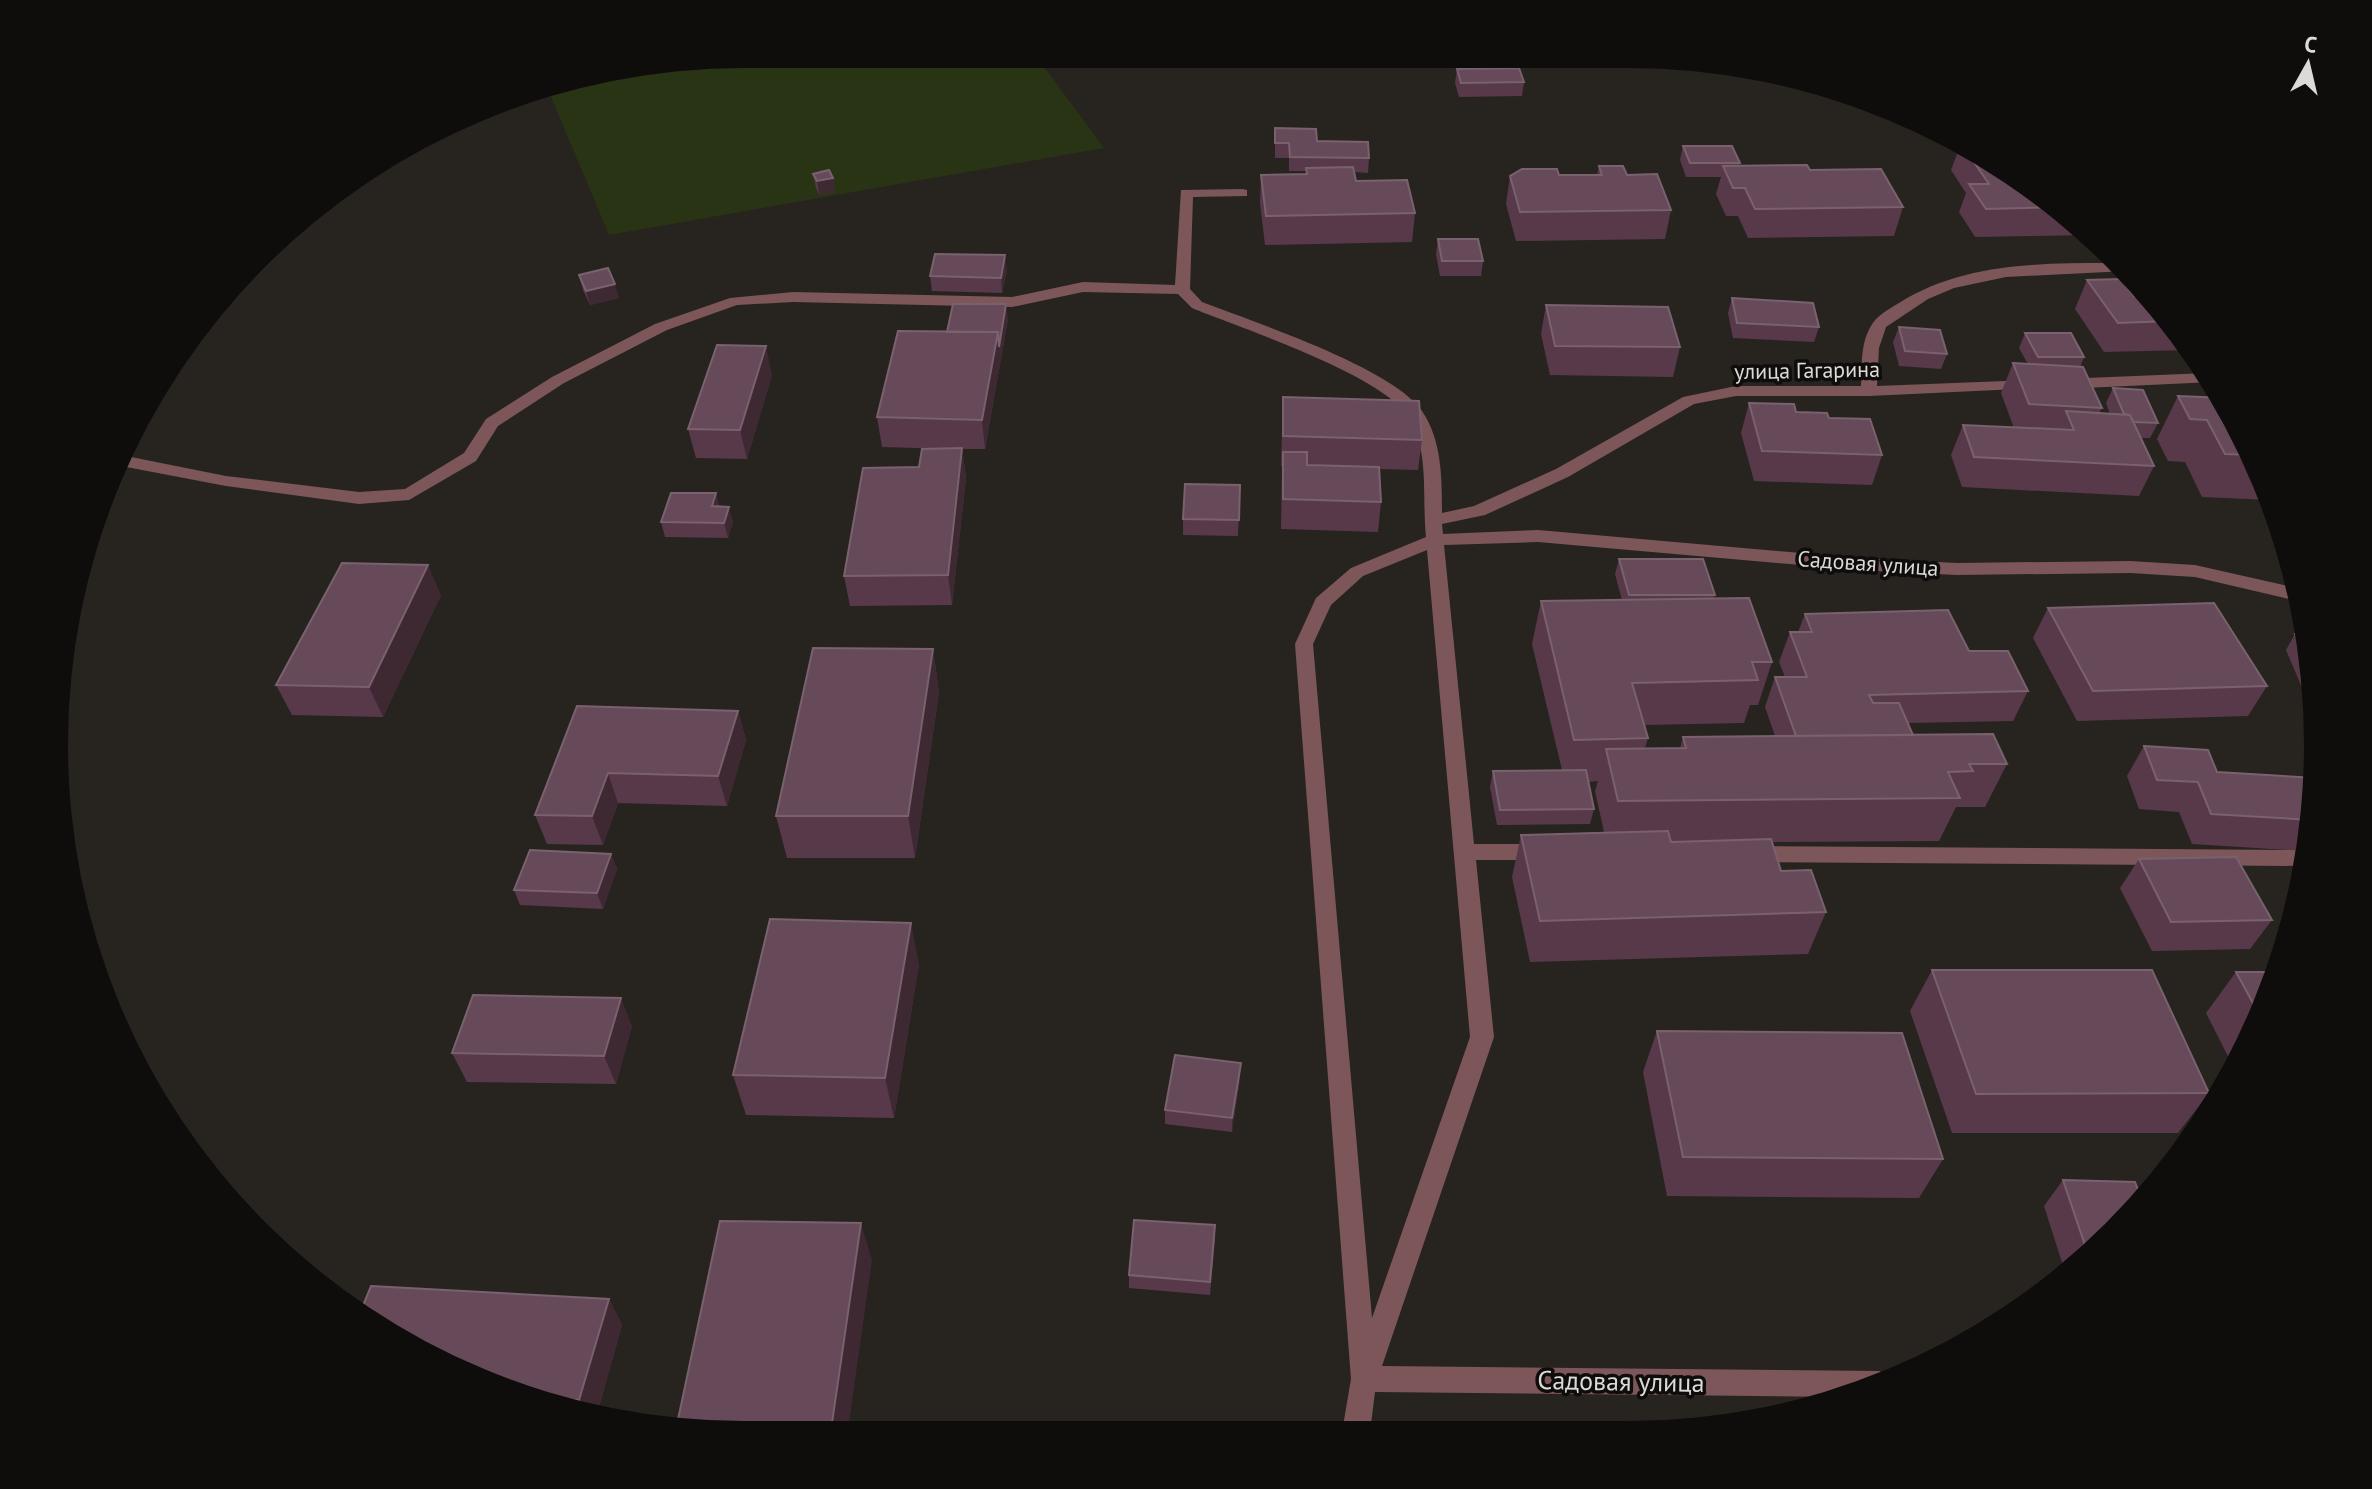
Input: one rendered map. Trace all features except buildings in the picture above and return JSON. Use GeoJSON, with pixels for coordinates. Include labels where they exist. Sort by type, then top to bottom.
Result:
{"type":"FeatureCollection","features":[{"type":"Feature","properties":{"kind":"street"},"geometry":{"type":"LineString","coordinates":[[1182,290],[1186,193],[1242,193]]}},
{"type":"Feature","properties":{"kind":"street"},"geometry":{"type":"LineString","coordinates":[[1869,391],[1871,356],[1879,326],[1918,296],[1979,277],[2043,268],[2107,267]]}},
{"type":"Feature","properties":{"kind":"street"},"geometry":{"type":"LineString","coordinates":[[130,462],[226,481],[359,498],[409,494],[470,457],[492,423],[558,380],[661,327],[735,301],[793,297],[1012,302],[1083,287],[1182,290],[1197,305],[1380,383],[1415,411],[1433,462],[1434,530],[1482,1037],[1364,1379],[1358,1421]]}},
{"type":"Feature","properties":{"kind":"street","name":"улица Гагарина"},"geometry":{"type":"LineString","coordinates":[[1434,530],[1548,479],[1689,400],[1736,391],[1869,391],[2196,379]]}},
{"type":"Feature","properties":{"kind":"street"},"geometry":{"type":"LineString","coordinates":[[1364,1379],[1304,644],[1323,602],[1357,572],[1434,530]]}},
{"type":"Feature","properties":{"kind":"street","name":"Садовая улица"},"geometry":{"type":"LineString","coordinates":[[1434,530],[1957,569],[2130,567],[2195,571],[2286,592]]}},
{"type":"Feature","properties":{"kind":"street"},"geometry":{"type":"LineString","coordinates":[[1465,852],[1560,852]]}},
{"type":"Feature","properties":{"kind":"street"},"geometry":{"type":"LineString","coordinates":[[1735,854],[2294,858]]}},
{"type":"Feature","properties":{"kind":"street","name":"Садовая улица"},"geometry":{"type":"LineString","coordinates":[[1364,1379],[1849,1384]]}},
{"type":"Feature","properties":{"kind":"green space"},"geometry":{"type":"Polygon","coordinates":[[[1045,68],[1104,148],[609,235],[551,97],[613,81],[700,69],[1045,68]]]}}]}
